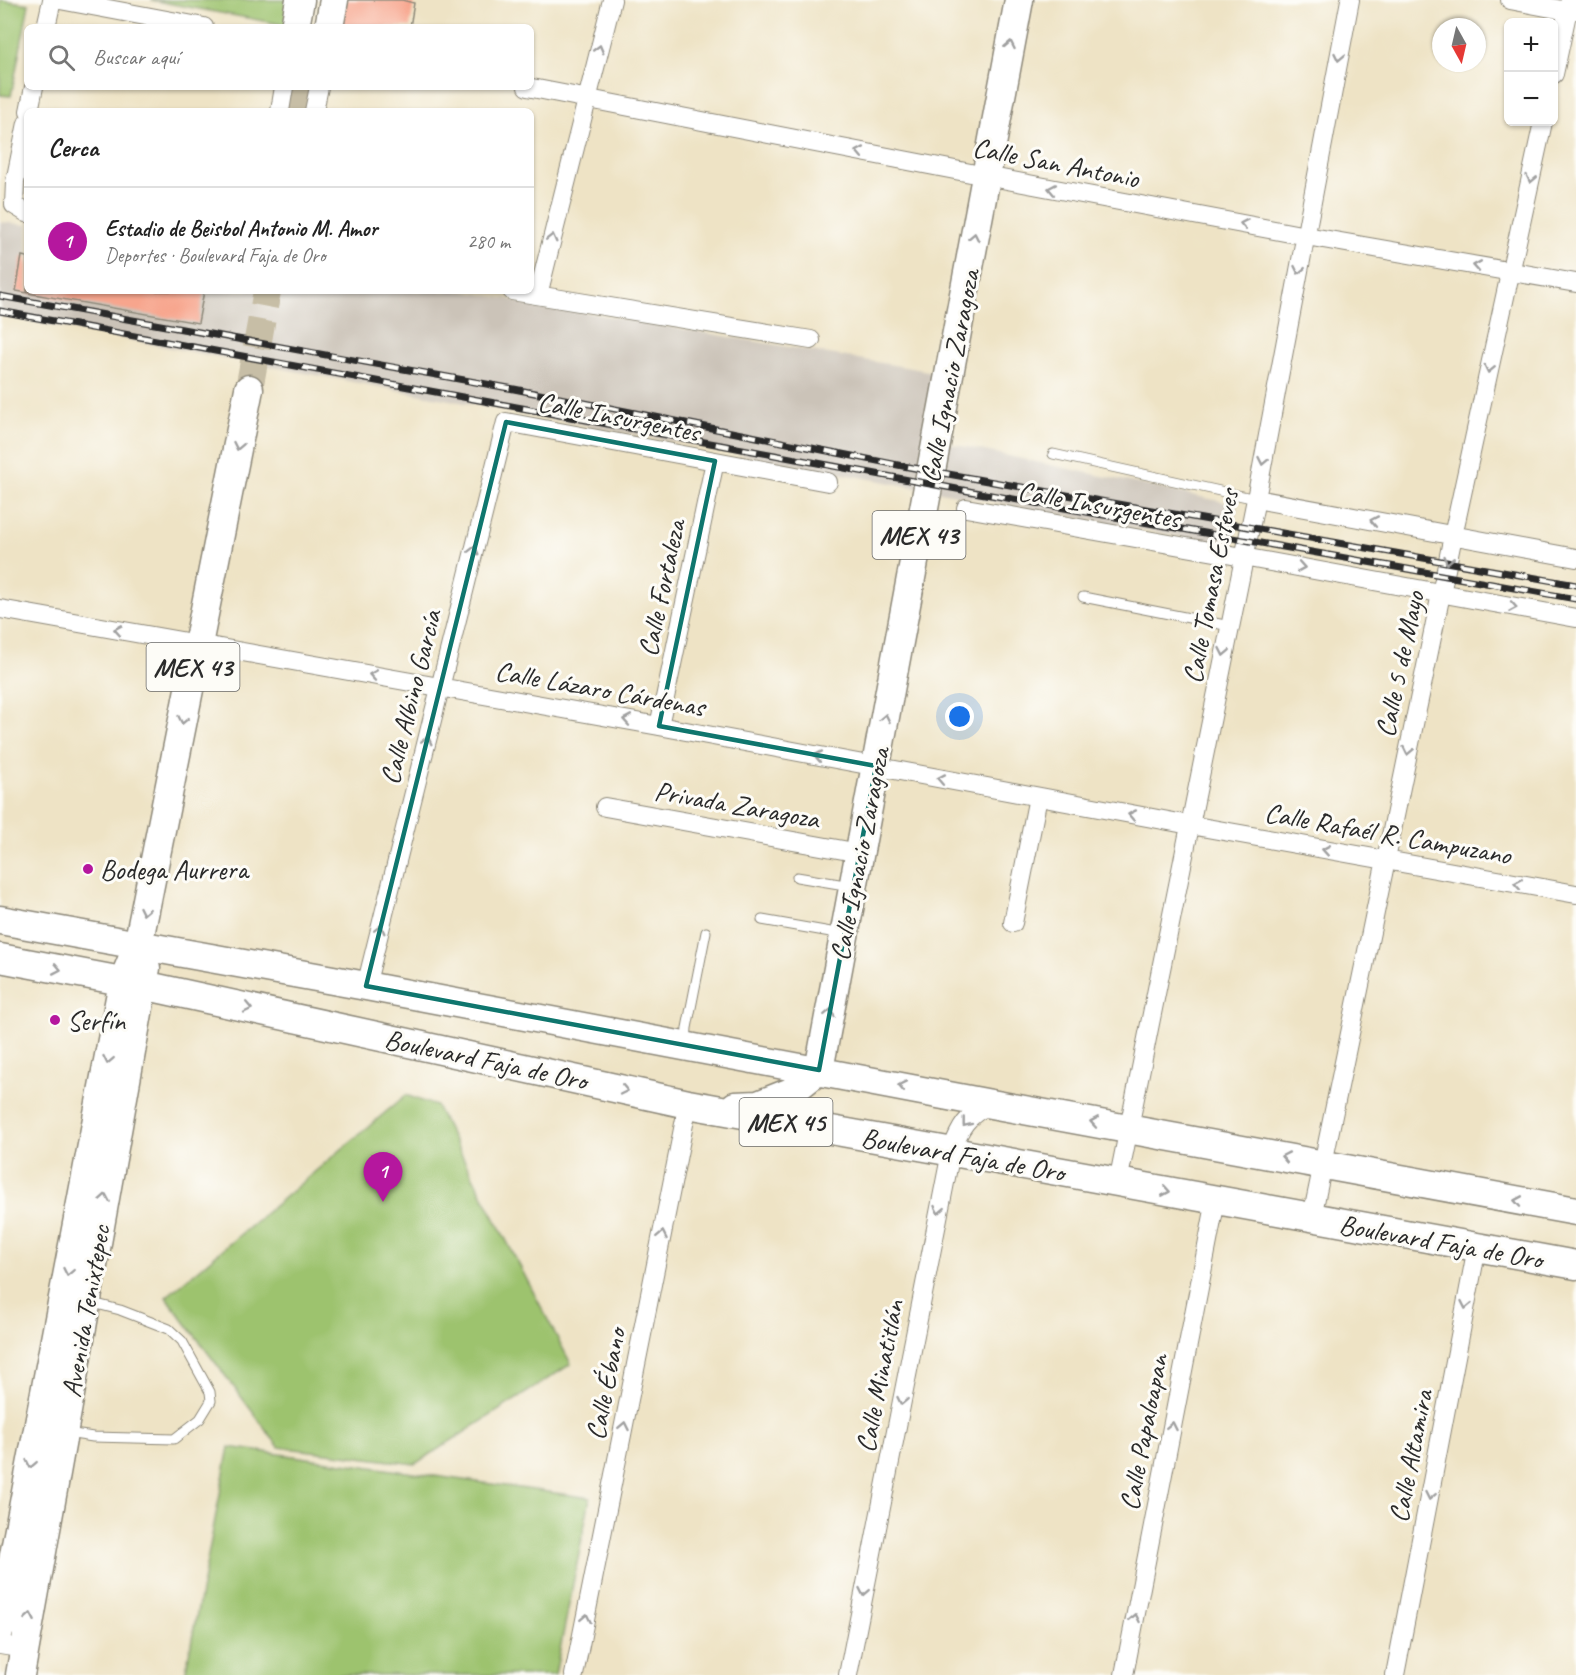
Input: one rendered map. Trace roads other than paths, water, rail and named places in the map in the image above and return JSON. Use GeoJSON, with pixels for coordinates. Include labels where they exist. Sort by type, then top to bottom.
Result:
{"type":"FeatureCollection","features":[{"type":"Feature","properties":{"kind":"main road"},"geometry":{"type":"LineString","coordinates":[[296,24],[300,0]]}},
{"type":"Feature","properties":{"kind":"main road"},"geometry":{"type":"LineString","coordinates":[[315,24],[319,0]]}},
{"type":"Feature","properties":{"kind":"main road"},"geometry":{"type":"LineString","coordinates":[[330,24],[334,0]]}},
{"type":"Feature","properties":{"kind":"main road","name":"Calle Ignacio Zaragoza"},"geometry":{"type":"LineString","coordinates":[[819,1070],[1019,0]]}},
{"type":"Feature","properties":{"kind":"main road","name":"MEX 43"},"geometry":{"type":"LineString","coordinates":[[145,946],[198,644],[249,389]]}},
{"type":"Feature","properties":{"kind":"main road","name":"Boulevard Faja de Oro"},"geometry":{"type":"LineString","coordinates":[[0,920],[1576,1211]]}},
{"type":"Feature","properties":{"kind":"main road","name":"Avenida Tenixtepec"},"geometry":{"type":"LineString","coordinates":[[0,1629],[68,1334],[133,984],[145,946]]}},
{"type":"Feature","properties":{"kind":"main road","name":"Boulevard Faja de Oro"},"geometry":{"type":"LineString","coordinates":[[0,958],[133,984],[688,1104],[1576,1266]]}},
{"type":"Feature","properties":{"kind":"main road","name":"Avenida Tenixtepec"},"geometry":{"type":"LineString","coordinates":[[15,1656],[63,1432],[68,1334],[87,1301],[133,984]]}},
{"type":"Feature","properties":{"kind":"main road"},"geometry":{"type":"LineString","coordinates":[[688,1104],[724,1107],[758,1105],[791,1092],[819,1070]]}},
{"type":"Feature","properties":{"kind":"street"},"geometry":{"type":"LineString","coordinates":[[47,24],[52,0]]}},
{"type":"Feature","properties":{"kind":"street"},"geometry":{"type":"LineString","coordinates":[[60,0],[188,24]]}},
{"type":"Feature","properties":{"kind":"street"},"geometry":{"type":"LineString","coordinates":[[538,295],[612,0]]}},
{"type":"Feature","properties":{"kind":"street","name":"Calle Tomasa Esteves"},"geometry":{"type":"LineString","coordinates":[[1118,1182],[1256,499],[1350,0]]}},
{"type":"Feature","properties":{"kind":"street"},"geometry":{"type":"LineString","coordinates":[[1510,0],[1572,10],[1555,72]]}},
{"type":"Feature","properties":{"kind":"street","name":"Calle San Antonio"},"geometry":{"type":"LineString","coordinates":[[534,88],[1305,236],[1576,283]]}},
{"type":"Feature","properties":{"kind":"street"},"geometry":{"type":"LineString","coordinates":[[30,108],[33,90]]}},
{"type":"Feature","properties":{"kind":"street"},"geometry":{"type":"LineString","coordinates":[[280,108],[284,90]]}},
{"type":"Feature","properties":{"kind":"street"},"geometry":{"type":"LineString","coordinates":[[315,108],[318,90]]}},
{"type":"Feature","properties":{"kind":"street","name":"Calle 5 de Mayo"},"geometry":{"type":"LineString","coordinates":[[1312,1217],[1453,535],[1542,126]]}},
{"type":"Feature","properties":{"kind":"street"},"geometry":{"type":"LineString","coordinates":[[21,209],[15,182],[24,138]]}},
{"type":"Feature","properties":{"kind":"street"},"geometry":{"type":"LineString","coordinates":[[532,294],[811,340]]}},
{"type":"Feature","properties":{"kind":"street","name":"Calle Insurgentes"},"geometry":{"type":"LineString","coordinates":[[506,422],[828,482]]}},
{"type":"Feature","properties":{"kind":"street","name":"Calle Albino García"},"geometry":{"type":"LineString","coordinates":[[366,986],[506,422]]}},
{"type":"Feature","properties":{"kind":"street","name":"Calle Fortaleza"},"geometry":{"type":"LineString","coordinates":[[659,726],[715,461]]}},
{"type":"Feature","properties":{"kind":"street"},"geometry":{"type":"LineString","coordinates":[[1256,499],[1576,558]]}},
{"type":"Feature","properties":{"kind":"street","name":"Calle Insurgentes"},"geometry":{"type":"LineString","coordinates":[[966,508],[1576,618]]}},
{"type":"Feature","properties":{"kind":"street","name":"Calle Lázaro Cárdenas"},"geometry":{"type":"LineString","coordinates":[[0,609],[659,726],[1190,825]]}},
{"type":"Feature","properties":{"kind":"street"},"geometry":{"type":"LineString","coordinates":[[1013,923],[1038,797]]}},
{"type":"Feature","properties":{"kind":"street","name":"Privada Zaragoza"},"geometry":{"type":"LineString","coordinates":[[604,807],[860,853]]}},
{"type":"Feature","properties":{"kind":"street","name":"Calle Rafaél R. Campuzano"},"geometry":{"type":"LineString","coordinates":[[1190,825],[1576,894]]}},
{"type":"Feature","properties":{"kind":"street","name":"Calle Ébano"},"geometry":{"type":"LineString","coordinates":[[574,1675],[688,1104]]}},
{"type":"Feature","properties":{"kind":"street","name":"Calle Minatitlán"},"geometry":{"type":"LineString","coordinates":[[848,1675],[951,1152],[968,1119],[978,1110],[991,1104]]}},
{"type":"Feature","properties":{"kind":"street","name":"Calle Papaloapan"},"geometry":{"type":"LineString","coordinates":[[1124,1675],[1216,1200]]}},
{"type":"Feature","properties":{"kind":"street","name":"Calle Altamira"},"geometry":{"type":"LineString","coordinates":[[1395,1675],[1477,1247]]}},
{"type":"Feature","properties":{"kind":"lane"},"geometry":{"type":"LineString","coordinates":[[1053,454],[1256,499]]}},
{"type":"Feature","properties":{"kind":"lane"},"geometry":{"type":"LineString","coordinates":[[1083,597],[1230,626]]}},
{"type":"Feature","properties":{"kind":"lane"},"geometry":{"type":"LineString","coordinates":[[797,877],[853,887]]}},
{"type":"Feature","properties":{"kind":"lane"},"geometry":{"type":"LineString","coordinates":[[762,920],[844,934]]}},
{"type":"Feature","properties":{"kind":"lane"},"geometry":{"type":"LineString","coordinates":[[686,1045],[687,1028],[706,932]]}},
{"type":"Feature","properties":{"kind":"lane"},"geometry":{"type":"LineString","coordinates":[[63,1432],[93,1437],[174,1439],[200,1419],[211,1401],[210,1392],[182,1341],[169,1329],[120,1310],[87,1301]]}},
{"type":"Feature","properties":{"kind":"tunnel"},"geometry":{"type":"LineString","coordinates":[[300,108],[303,90]]}},
{"type":"Feature","properties":{"kind":"tunnel"},"geometry":{"type":"LineString","coordinates":[[249,389],[266,294]]}},
{"type":"Feature","properties":{"kind":"railway"},"geometry":{"type":"LineString","coordinates":[[0,296],[514,389],[903,466],[1576,585]]}},
{"type":"Feature","properties":{"kind":"railway"},"geometry":{"type":"LineString","coordinates":[[0,311],[957,489],[1576,599]]}},
{"type":"Feature","properties":{"kind":"place","name":"Bodega Aurrera"},"geometry":{"type":"Point","coordinates":[88,869]}},
{"type":"Feature","properties":{"kind":"place","name":"Serfín"},"geometry":{"type":"Point","coordinates":[55,1020]}},
{"type":"Feature","properties":{"kind":"place","name":"Estadio de Beisbol Antonio M. Amor"},"geometry":{"type":"Point","coordinates":[383,1202]}}]}
